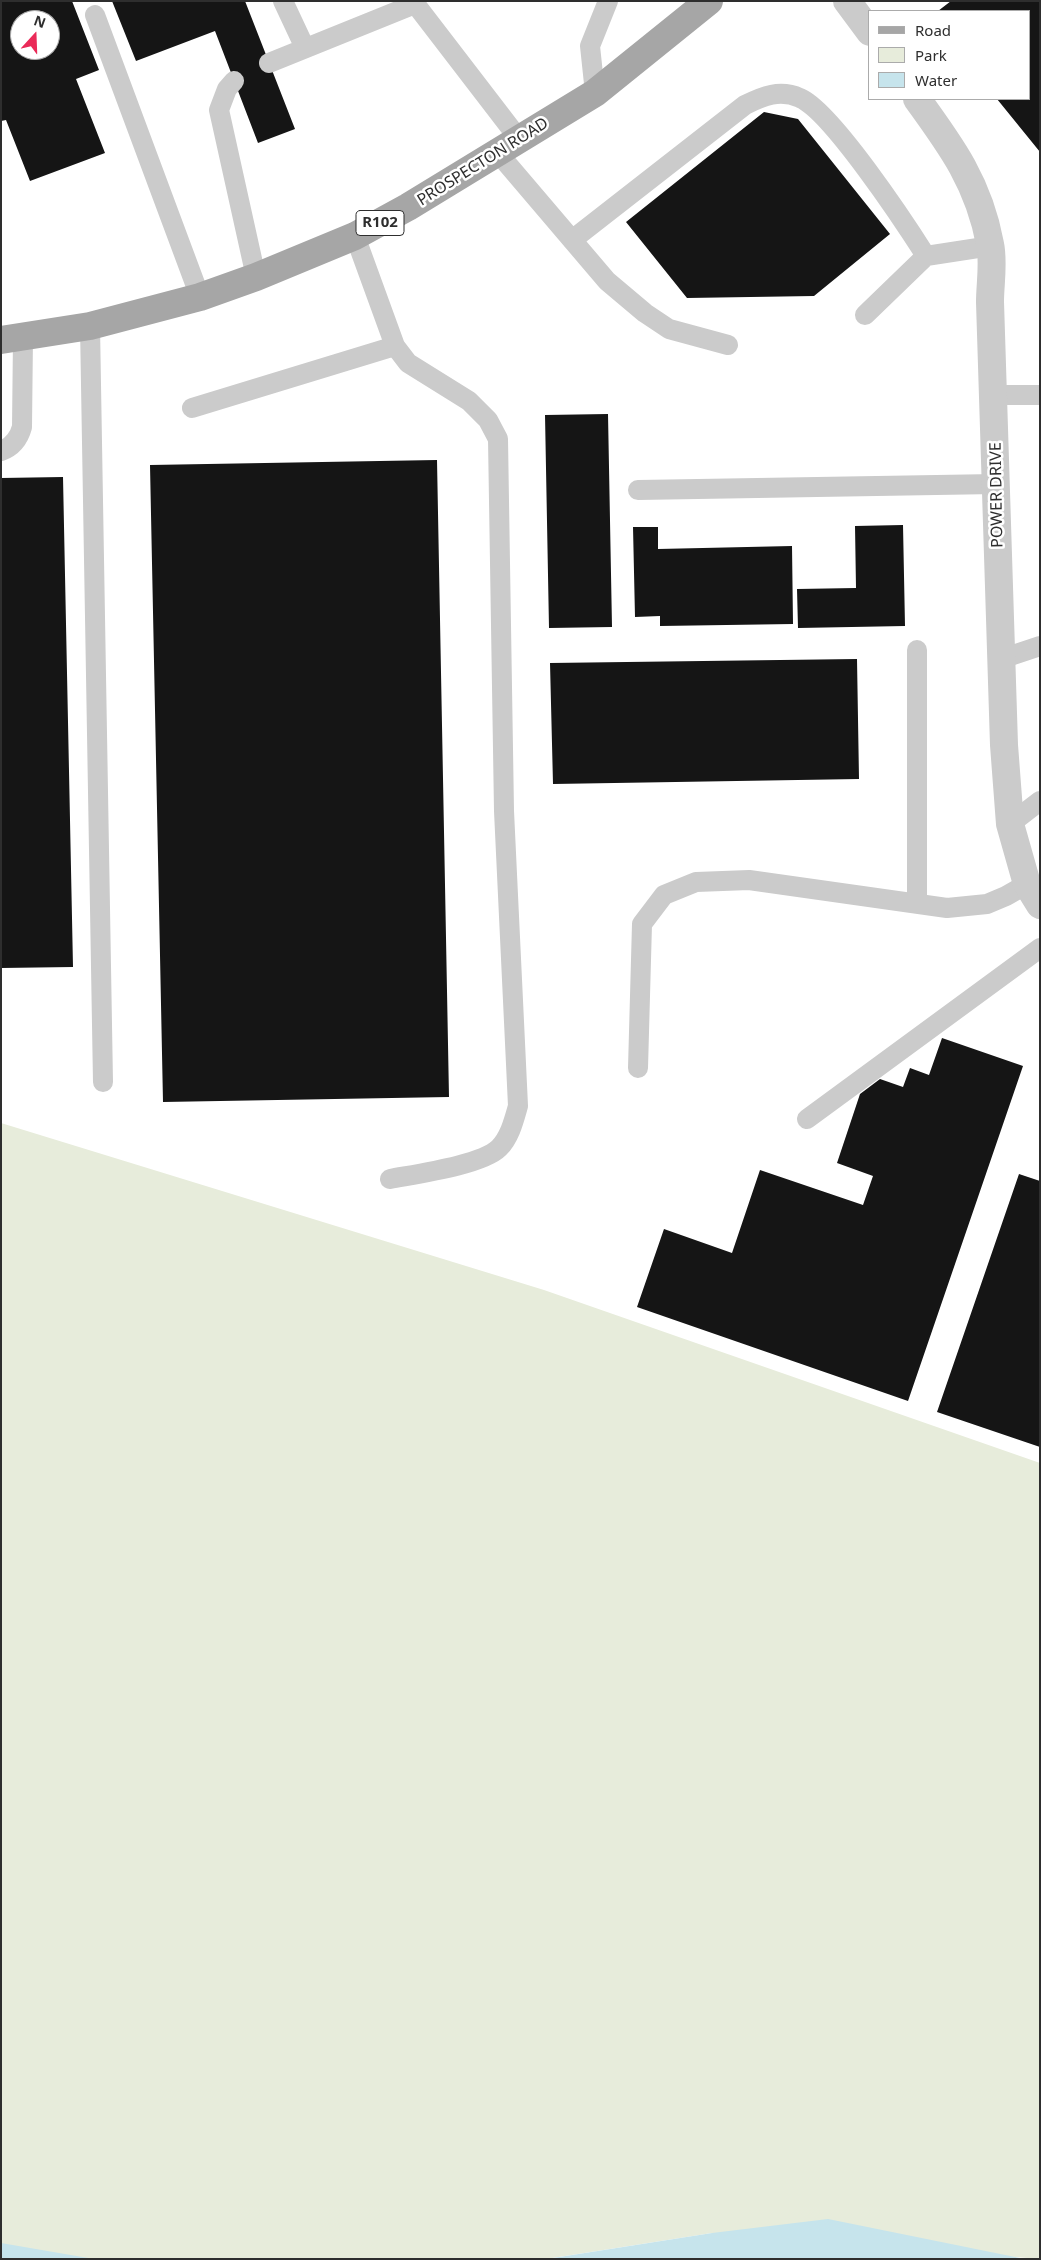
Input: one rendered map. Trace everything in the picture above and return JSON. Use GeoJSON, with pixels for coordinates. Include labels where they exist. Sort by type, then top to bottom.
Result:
{"type":"FeatureCollection","features":[{"type":"Feature","properties":{"kind":"main road","name":"PROSPECTON ROAD"},"geometry":{"type":"LineString","coordinates":[[12,338],[90,326],[200,297],[256,277],[355,236],[408,207],[595,93],[709,1]]}},
{"type":"Feature","properties":{"kind":"street"},"geometry":{"type":"LineString","coordinates":[[848,1],[868,29]]}},
{"type":"Feature","properties":{"kind":"street","name":"POWER DRIVE"},"geometry":{"type":"LineString","coordinates":[[918,100],[962,163],[974,189],[991,246],[990,302],[1004,745],[1010,824],[1033,894]]}},
{"type":"Feature","properties":{"kind":"lane"},"geometry":{"type":"LineString","coordinates":[[283,1],[305,48]]}},
{"type":"Feature","properties":{"kind":"lane"},"geometry":{"type":"LineString","coordinates":[[595,93],[590,46],[608,1]]}},
{"type":"Feature","properties":{"kind":"lane"},"geometry":{"type":"LineString","coordinates":[[269,63],[414,3],[572,240],[607,281],[645,313],[669,328],[728,345]]}},
{"type":"Feature","properties":{"kind":"lane"},"geometry":{"type":"LineString","coordinates":[[95,15],[200,297]]}},
{"type":"Feature","properties":{"kind":"lane"},"geometry":{"type":"LineString","coordinates":[[234,81],[227,89],[219,110],[256,277]]}},
{"type":"Feature","properties":{"kind":"lane"},"geometry":{"type":"LineString","coordinates":[[572,240],[744,104],[766,95],[779,93],[799,97],[814,106],[844,142],[904,222],[926,256]]}},
{"type":"Feature","properties":{"kind":"lane"},"geometry":{"type":"LineString","coordinates":[[355,236],[395,346],[408,363],[469,401],[488,420],[498,440],[504,811],[518,1106],[512,1128],[499,1148],[485,1158],[390,1179]]}},
{"type":"Feature","properties":{"kind":"lane"},"geometry":{"type":"LineString","coordinates":[[865,315],[926,256],[991,246]]}},
{"type":"Feature","properties":{"kind":"lane"},"geometry":{"type":"LineString","coordinates":[[90,326],[103,1082]]}},
{"type":"Feature","properties":{"kind":"lane"},"geometry":{"type":"LineString","coordinates":[[1,451],[14,443],[20,436],[22,428],[12,338]]}},
{"type":"Feature","properties":{"kind":"lane"},"geometry":{"type":"LineString","coordinates":[[192,408],[395,346]]}},
{"type":"Feature","properties":{"kind":"lane"},"geometry":{"type":"LineString","coordinates":[[994,395],[1040,396]]}},
{"type":"Feature","properties":{"kind":"lane"},"geometry":{"type":"LineString","coordinates":[[638,490],[996,484]]}},
{"type":"Feature","properties":{"kind":"lane"},"geometry":{"type":"LineString","coordinates":[[1001,659],[1040,646]]}},
{"type":"Feature","properties":{"kind":"lane"},"geometry":{"type":"LineString","coordinates":[[917,650],[917,904]]}},
{"type":"Feature","properties":{"kind":"lane"},"geometry":{"type":"LineString","coordinates":[[1010,824],[1040,801]]}},
{"type":"Feature","properties":{"kind":"lane"},"geometry":{"type":"LineString","coordinates":[[638,1068],[642,924],[664,895],[696,882],[748,880],[947,908],[987,904],[1006,896],[1033,894]]}},
{"type":"Feature","properties":{"kind":"lane"},"geometry":{"type":"LineString","coordinates":[[807,1119],[1040,948]]}},
{"type":"Feature","properties":{"kind":"green space"},"geometry":{"type":"Polygon","coordinates":[[[1,1123],[544,1290],[1040,1463],[1040,2259],[712,2233],[546,2259],[12,2259],[1,2256],[1,1123]]]}},
{"type":"Feature","properties":{"kind":"water"},"geometry":{"type":"Polygon","coordinates":[[[828,2219],[1025,2259],[517,2259],[553,2258],[712,2233],[828,2219]]]}},
{"type":"Feature","properties":{"kind":"water"},"geometry":{"type":"Polygon","coordinates":[[[1,2243],[94,2259],[1,2259],[1,2243]]]}},
{"type":"Feature","properties":{"kind":"building"},"geometry":{"type":"Polygon","coordinates":[[[1,1],[72,1],[99,70],[76,79],[105,153],[30,181],[6,120],[1,121],[1,1]]]}},
{"type":"Feature","properties":{"kind":"building"},"geometry":{"type":"Polygon","coordinates":[[[112,1],[245,1],[295,129],[258,143],[215,31],[136,61],[112,1]]]}},
{"type":"Feature","properties":{"kind":"building"},"geometry":{"type":"Polygon","coordinates":[[[951,1],[1040,1],[1040,152],[998,100],[1031,100],[1031,10],[939,10],[951,1]]]}},
{"type":"Feature","properties":{"kind":"building"},"geometry":{"type":"Polygon","coordinates":[[[764,112],[798,119],[890,234],[814,296],[687,298],[626,222],[764,112]]]}},
{"type":"Feature","properties":{"kind":"building"},"geometry":{"type":"Polygon","coordinates":[[[608,414],[612,627],[549,628],[545,415],[608,414]]]}},
{"type":"Feature","properties":{"kind":"building"},"geometry":{"type":"Polygon","coordinates":[[[437,460],[449,1097],[163,1102],[150,465],[437,460]]]}},
{"type":"Feature","properties":{"kind":"building"},"geometry":{"type":"Polygon","coordinates":[[[63,477],[73,967],[1,968],[1,478],[63,477]]]}},
{"type":"Feature","properties":{"kind":"building"},"geometry":{"type":"Polygon","coordinates":[[[903,525],[905,626],[798,628],[797,589],[856,588],[855,526],[903,525]]]}},
{"type":"Feature","properties":{"kind":"building"},"geometry":{"type":"Polygon","coordinates":[[[633,527],[658,527],[658,549],[792,546],[793,624],[660,626],[660,616],[635,617],[633,527]]]}},
{"type":"Feature","properties":{"kind":"building"},"geometry":{"type":"Polygon","coordinates":[[[857,659],[859,779],[553,784],[550,663],[857,659]]]}},
{"type":"Feature","properties":{"kind":"building"},"geometry":{"type":"Polygon","coordinates":[[[942,1038],[1023,1066],[908,1401],[637,1307],[664,1229],[732,1253],[760,1170],[863,1205],[873,1176],[837,1163],[860,1094],[880,1079],[903,1087],[910,1068],[929,1075],[942,1038]]]}},
{"type":"Feature","properties":{"kind":"building"},"geometry":{"type":"Polygon","coordinates":[[[1019,1174],[1040,1181],[1040,1447],[937,1412],[1019,1174]]]}}]}
